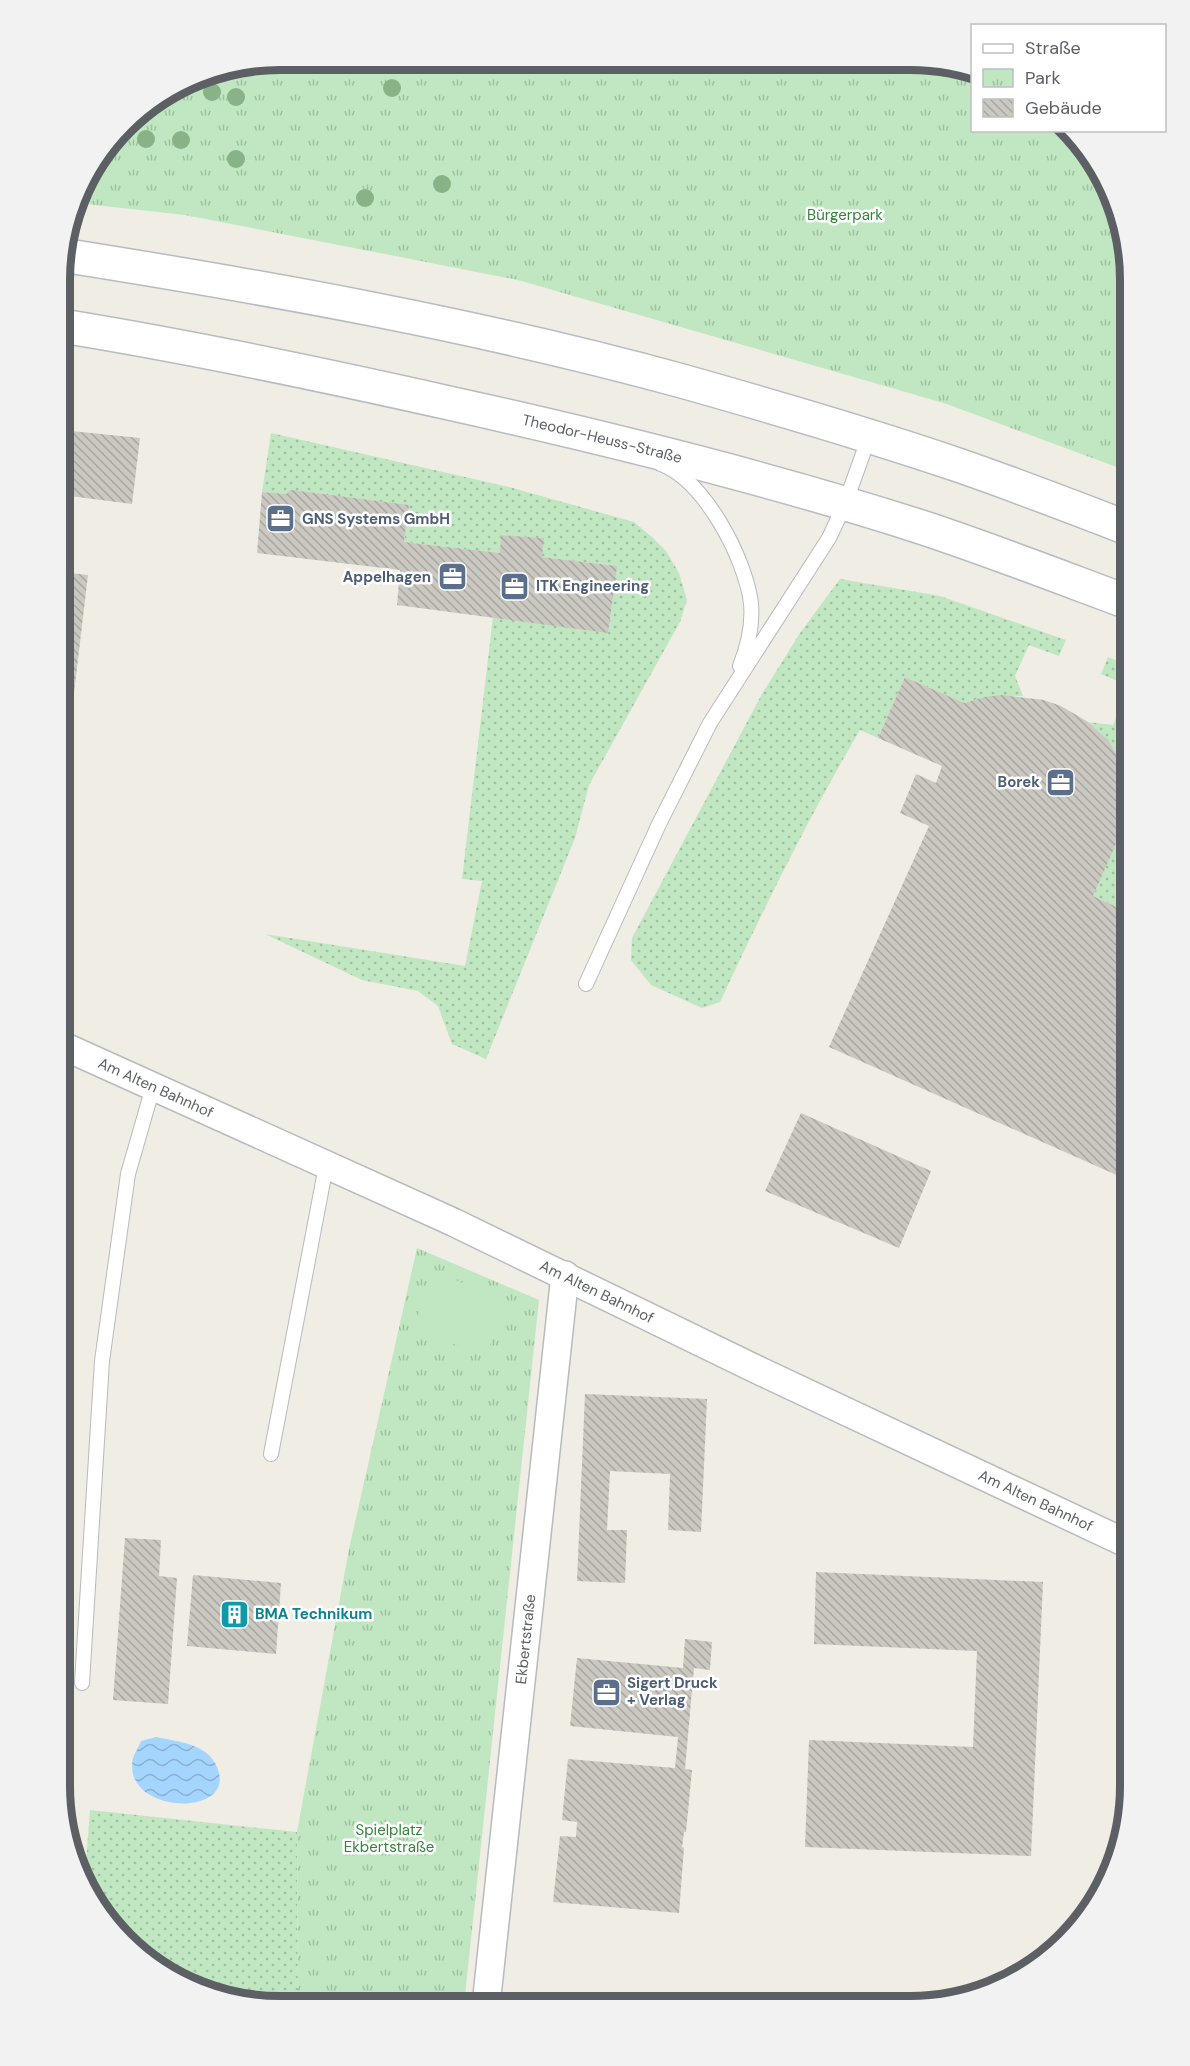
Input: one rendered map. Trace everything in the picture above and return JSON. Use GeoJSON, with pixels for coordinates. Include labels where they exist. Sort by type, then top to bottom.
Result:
{"type":"FeatureCollection","features":[{"type":"Feature","properties":{"kind":"main road"},"geometry":{"type":"LineString","coordinates":[[72,257],[183,274],[375,310],[559,350],[692,384],[957,465],[1120,525]]}},
{"type":"Feature","properties":{"kind":"main road","name":"Theodor-Heuss-Straße"},"geometry":{"type":"LineString","coordinates":[[70,327],[184,347],[572,430],[845,504],[980,548],[1120,599]]}},
{"type":"Feature","properties":{"kind":"street","name":"Am Alten Bahnhof"},"geometry":{"type":"LineString","coordinates":[[70,1049],[565,1275],[762,1372],[1119,1540]]}},
{"type":"Feature","properties":{"kind":"street","name":"Ekbertstraße"},"geometry":{"type":"LineString","coordinates":[[487,1996],[565,1275]]}},
{"type":"Feature","properties":{"kind":"lane"},"geometry":{"type":"LineString","coordinates":[[572,430],[665,466],[694,487],[731,542],[751,603],[751,627],[747,649],[659,824],[586,984]]}},
{"type":"Feature","properties":{"kind":"lane"},"geometry":{"type":"LineString","coordinates":[[710,723],[823,549],[845,504],[869,437]]}},
{"type":"Feature","properties":{"kind":"lane"},"geometry":{"type":"LineString","coordinates":[[82,1683],[102,1361],[128,1174],[153,1087]]}},
{"type":"Feature","properties":{"kind":"lane"},"geometry":{"type":"LineString","coordinates":[[271,1454],[326,1166]]}},
{"type":"Feature","properties":{"kind":"green space","name":"Bürgerpark"},"geometry":{"type":"Polygon","coordinates":[[[910,70],[951,75],[971,80],[971,132],[1057,132],[1084,164],[1098,188],[1108,213],[1115,239],[1120,280],[1120,468],[947,404],[518,280],[185,215],[85,204],[99,175],[114,153],[142,123],[175,99],[200,86],[239,75],[267,71],[910,70]]]}},
{"type":"Feature","properties":{"kind":"green space"},"geometry":{"type":"Polygon","coordinates":[[[271,433],[509,487],[634,522],[666,551],[679,573],[687,600],[680,622],[589,785],[575,838],[486,1059],[452,1044],[438,1006],[418,991],[362,980],[265,934],[465,966],[482,881],[462,879],[493,617],[617,566],[542,557],[543,538],[502,535],[500,553],[404,542],[409,505],[291,491],[286,494],[262,492],[271,433]]]}},
{"type":"Feature","properties":{"kind":"green space"},"geometry":{"type":"Polygon","coordinates":[[[840,579],[940,596],[1066,640],[1059,656],[1029,645],[1015,676],[1023,696],[984,697],[964,703],[905,677],[878,738],[860,730],[841,763],[787,864],[720,1002],[702,1008],[651,985],[631,960],[632,938],[762,694],[800,633],[840,579]]]}},
{"type":"Feature","properties":{"kind":"green space"},"geometry":{"type":"Polygon","coordinates":[[[1108,657],[1120,662],[1120,682],[1101,674],[1108,657]]]}},
{"type":"Feature","properties":{"kind":"green space"},"geometry":{"type":"Polygon","coordinates":[[[1120,709],[1120,760],[1108,741],[1088,722],[1113,725],[1120,709]]]}},
{"type":"Feature","properties":{"kind":"green space"},"geometry":{"type":"Polygon","coordinates":[[[1116,844],[1120,846],[1120,908],[1093,896],[1116,844]]]}},
{"type":"Feature","properties":{"kind":"green space","name":"Spielplatz Ekbertstraße"},"geometry":{"type":"Polygon","coordinates":[[[417,1248],[539,1300],[465,1996],[298,1996],[297,1832],[349,1549],[417,1248]]]}},
{"type":"Feature","properties":{"kind":"green space"},"geometry":{"type":"Polygon","coordinates":[[[436,1272],[508,1302],[485,1357],[413,1327],[436,1272]]]}},
{"type":"Feature","properties":{"kind":"green space"},"geometry":{"type":"Polygon","coordinates":[[[90,1810],[297,1832],[298,1996],[253,1994],[226,1988],[200,1980],[175,1967],[132,1934],[114,1913],[99,1891],[86,1862],[90,1810]]]}},
{"type":"Feature","properties":{"kind":"water"},"geometry":{"type":"Polygon","coordinates":[[[156,1737],[194,1746],[210,1756],[219,1773],[218,1788],[209,1797],[193,1803],[176,1803],[158,1799],[143,1790],[134,1776],[133,1758],[141,1741],[156,1737]]]}},
{"type":"Feature","properties":{"kind":"building"},"geometry":{"type":"Polygon","coordinates":[[[70,431],[140,438],[132,504],[70,496],[70,431]]]}},
{"type":"Feature","properties":{"kind":"building"},"geometry":{"type":"Polygon","coordinates":[[[291,490],[409,505],[404,542],[500,553],[501,535],[544,538],[542,557],[617,566],[608,633],[397,605],[400,570],[257,553],[262,492],[286,494],[291,490]]]}},
{"type":"Feature","properties":{"kind":"building"},"geometry":{"type":"Polygon","coordinates":[[[70,573],[88,575],[74,693],[70,692],[70,573]]]}},
{"type":"Feature","properties":{"kind":"building"},"geometry":{"type":"Polygon","coordinates":[[[905,677],[964,703],[1002,695],[1044,700],[1061,706],[1088,722],[1108,740],[1120,760],[1120,846],[1116,844],[1093,896],[1120,908],[1119,1176],[829,1047],[929,826],[900,813],[916,774],[936,783],[942,766],[878,738],[905,677]]]}},
{"type":"Feature","properties":{"kind":"building"},"geometry":{"type":"Polygon","coordinates":[[[801,1113],[931,1171],[899,1248],[765,1191],[801,1113]]]}},
{"type":"Feature","properties":{"kind":"building"},"geometry":{"type":"Polygon","coordinates":[[[585,1394],[707,1399],[701,1532],[668,1530],[670,1474],[610,1471],[607,1530],[627,1530],[625,1583],[577,1581],[585,1394]]]}},
{"type":"Feature","properties":{"kind":"building"},"geometry":{"type":"Polygon","coordinates":[[[125,1538],[161,1540],[159,1576],[177,1578],[168,1704],[113,1700],[125,1538]]]}},
{"type":"Feature","properties":{"kind":"building"},"geometry":{"type":"Polygon","coordinates":[[[816,1572],[1043,1582],[1031,1856],[805,1847],[809,1740],[973,1747],[977,1651],[814,1644],[816,1572]]]}},
{"type":"Feature","properties":{"kind":"building","name":"BMA Technikum"},"geometry":{"type":"Polygon","coordinates":[[[193,1575],[281,1583],[276,1654],[187,1646],[193,1575]]]}},
{"type":"Feature","properties":{"kind":"building"},"geometry":{"type":"Polygon","coordinates":[[[685,1639],[712,1642],[710,1670],[694,1668],[685,1769],[692,1770],[686,1832],[684,1832],[682,1847],[684,1848],[679,1913],[553,1902],[560,1836],[576,1837],[577,1822],[562,1820],[568,1759],[675,1768],[678,1737],[570,1726],[577,1658],[683,1668],[685,1639]]]}},
{"type":"Feature","properties":{"kind":"place","name":"GNS Systems GmbH"},"geometry":{"type":"Point","coordinates":[281,519]}},
{"type":"Feature","properties":{"kind":"place","name":"Appelhagen"},"geometry":{"type":"Point","coordinates":[452,577]}},
{"type":"Feature","properties":{"kind":"place","name":"ITK Engineering"},"geometry":{"type":"Point","coordinates":[515,586]}},
{"type":"Feature","properties":{"kind":"place","name":"Borek"},"geometry":{"type":"Point","coordinates":[1061,782]}},
{"type":"Feature","properties":{"kind":"place","name":"BMA Technikum"},"geometry":{"type":"Point","coordinates":[234,1614]}},
{"type":"Feature","properties":{"kind":"place","name":"Sigert Druck + Verlag"},"geometry":{"type":"Point","coordinates":[606,1692]}}]}
